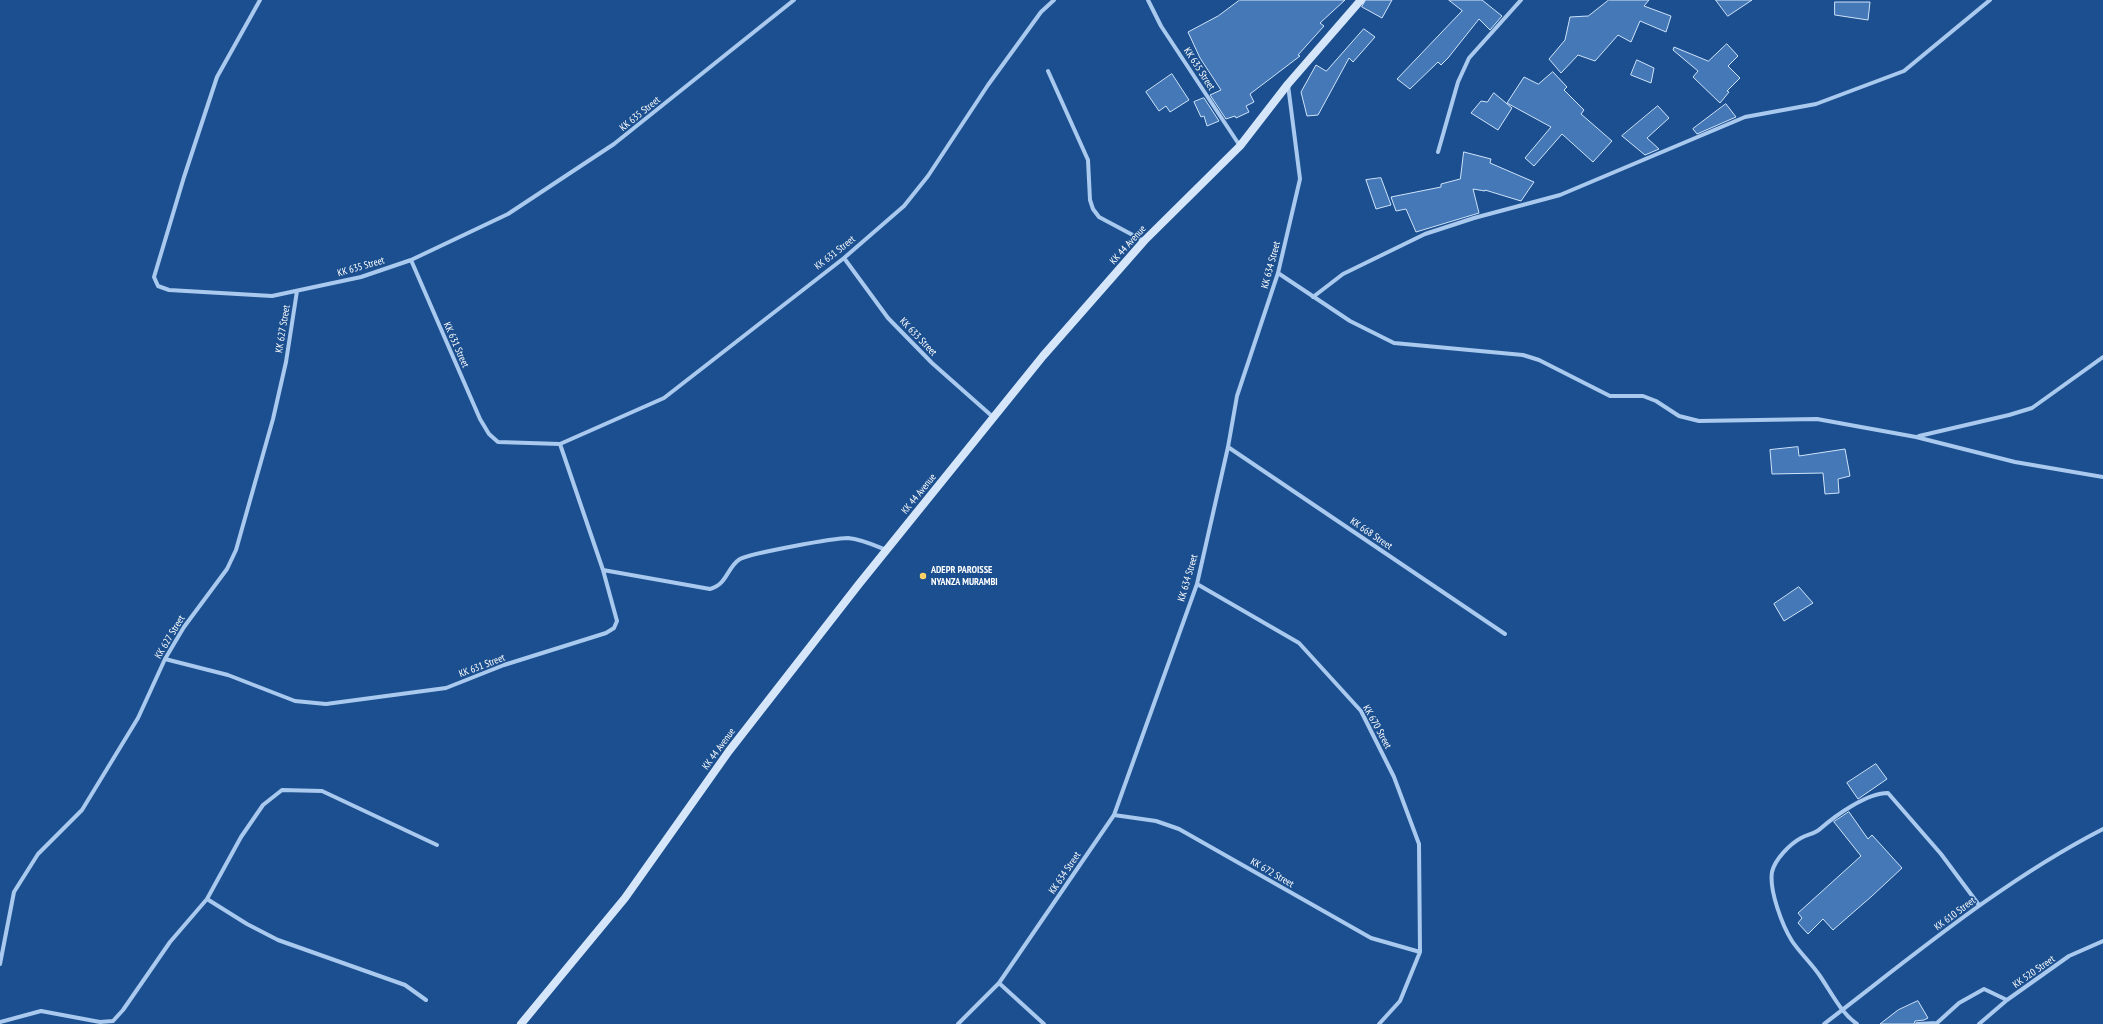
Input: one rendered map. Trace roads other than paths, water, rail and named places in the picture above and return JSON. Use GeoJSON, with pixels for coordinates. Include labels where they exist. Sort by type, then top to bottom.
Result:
{"type":"FeatureCollection","features":[{"type":"Feature","properties":{"kind":"main road","name":"KK 44 Avenue"},"geometry":{"type":"LineString","coordinates":[[521,1024],[625,898],[729,751],[886,550],[1042,356],[1144,241],[1240,146],[1288,84],[1361,0]]}},
{"type":"Feature","properties":{"kind":"street","name":"KK 635 Street"},"geometry":{"type":"LineString","coordinates":[[260,0],[217,77],[184,177],[154,277],[158,286],[169,290],[272,296],[361,277],[410,260],[508,214],[614,144],[794,0]]}},
{"type":"Feature","properties":{"kind":"street","name":"KK 631 Street"},"geometry":{"type":"LineString","coordinates":[[410,260],[480,419],[489,434],[498,442],[560,444],[664,398],[844,258],[904,206],[928,176],[988,85],[1041,12],[1054,0]]}},
{"type":"Feature","properties":{"kind":"street","name":"KK 635 Street"},"geometry":{"type":"LineString","coordinates":[[1148,0],[1161,26],[1240,146]]}},
{"type":"Feature","properties":{"kind":"street"},"geometry":{"type":"LineString","coordinates":[[1438,152],[1458,82],[1469,58],[1521,0]]}},
{"type":"Feature","properties":{"kind":"street"},"geometry":{"type":"LineString","coordinates":[[1313,296],[1343,274],[1425,234],[1474,218],[1560,195],[1745,117],[1816,104],[1904,71],[1990,0]]}},
{"type":"Feature","properties":{"kind":"street"},"geometry":{"type":"LineString","coordinates":[[1048,71],[1088,160],[1090,200],[1093,210],[1099,217],[1144,241]]}},
{"type":"Feature","properties":{"kind":"street","name":"KK 634 Street"},"geometry":{"type":"LineString","coordinates":[[958,1024],[999,983],[1114,815],[1197,584],[1228,447],[1237,396],[1278,273],[1300,179],[1288,84]]}},
{"type":"Feature","properties":{"kind":"street","name":"KK 633 Street"},"geometry":{"type":"LineString","coordinates":[[844,258],[888,318],[932,363],[993,417]]}},
{"type":"Feature","properties":{"kind":"street"},"geometry":{"type":"LineString","coordinates":[[1278,273],[1350,322],[1394,343],[1523,355],[1539,360],[1610,396],[1643,396],[1656,401],[1679,416],[1699,421],[1817,419],[1916,437],[2015,462],[2103,477]]}},
{"type":"Feature","properties":{"kind":"street","name":"KK 627 Street"},"geometry":{"type":"LineString","coordinates":[[0,964],[14,892],[38,854],[82,810],[138,718],[165,659],[184,627],[227,569],[236,550],[273,419],[286,362],[297,291]]}},
{"type":"Feature","properties":{"kind":"street"},"geometry":{"type":"LineString","coordinates":[[1916,437],[2009,415],[2032,408],[2103,356]]}},
{"type":"Feature","properties":{"kind":"street","name":"KK 631 Street"},"geometry":{"type":"LineString","coordinates":[[165,659],[228,675],[295,701],[326,704],[446,688],[504,665],[606,633],[614,628],[617,621],[603,570],[560,444]]}},
{"type":"Feature","properties":{"kind":"street","name":"KK 668 Street"},"geometry":{"type":"LineString","coordinates":[[1228,447],[1505,634]]}},
{"type":"Feature","properties":{"kind":"street"},"geometry":{"type":"LineString","coordinates":[[603,570],[710,589],[719,586],[736,562],[741,559],[761,554],[833,539],[848,538],[886,550]]}},
{"type":"Feature","properties":{"kind":"street","name":"KK 670 Street"},"geometry":{"type":"LineString","coordinates":[[1197,584],[1298,643],[1361,711],[1394,777],[1419,844],[1420,952]]}},
{"type":"Feature","properties":{"kind":"street"},"geometry":{"type":"LineString","coordinates":[[0,1022],[41,1011],[100,1022],[113,1021],[123,1010],[170,942],[207,899],[254,817],[263,805],[282,790],[322,791],[437,845]]}},
{"type":"Feature","properties":{"kind":"street"},"geometry":{"type":"LineString","coordinates":[[1857,1024],[1843,1010],[1818,972],[1792,940],[1780,915],[1772,889],[1772,871],[1782,855],[1801,838],[1817,832],[1836,816],[1878,793],[1888,793],[1941,854],[1979,905]]}},
{"type":"Feature","properties":{"kind":"street","name":"KK 672 Street"},"geometry":{"type":"LineString","coordinates":[[1114,815],[1156,821],[1179,829],[1371,938],[1420,952]]}},
{"type":"Feature","properties":{"kind":"street","name":"KK 610 Street"},"geometry":{"type":"LineString","coordinates":[[1824,1024],[1979,905],[2033,869],[2103,829]]}},
{"type":"Feature","properties":{"kind":"street"},"geometry":{"type":"LineString","coordinates":[[207,899],[247,924],[278,940],[405,986],[426,1000]]}},
{"type":"Feature","properties":{"kind":"street","name":"KK 520 Street"},"geometry":{"type":"LineString","coordinates":[[1978,1024],[2007,1000],[2069,956],[2103,941]]}},
{"type":"Feature","properties":{"kind":"street"},"geometry":{"type":"LineString","coordinates":[[1379,1024],[1400,1000],[1420,952]]}},
{"type":"Feature","properties":{"kind":"street"},"geometry":{"type":"LineString","coordinates":[[999,983],[1044,1024]]}},
{"type":"Feature","properties":{"kind":"street"},"geometry":{"type":"LineString","coordinates":[[1917,1024],[1937,1023],[1959,1003],[1984,990],[2007,1000]]}},
{"type":"Feature","properties":{"kind":"place","name":"ADEPR PAROISSE NYANZA MURAMBI"},"geometry":{"type":"Point","coordinates":[923,576]}}]}
